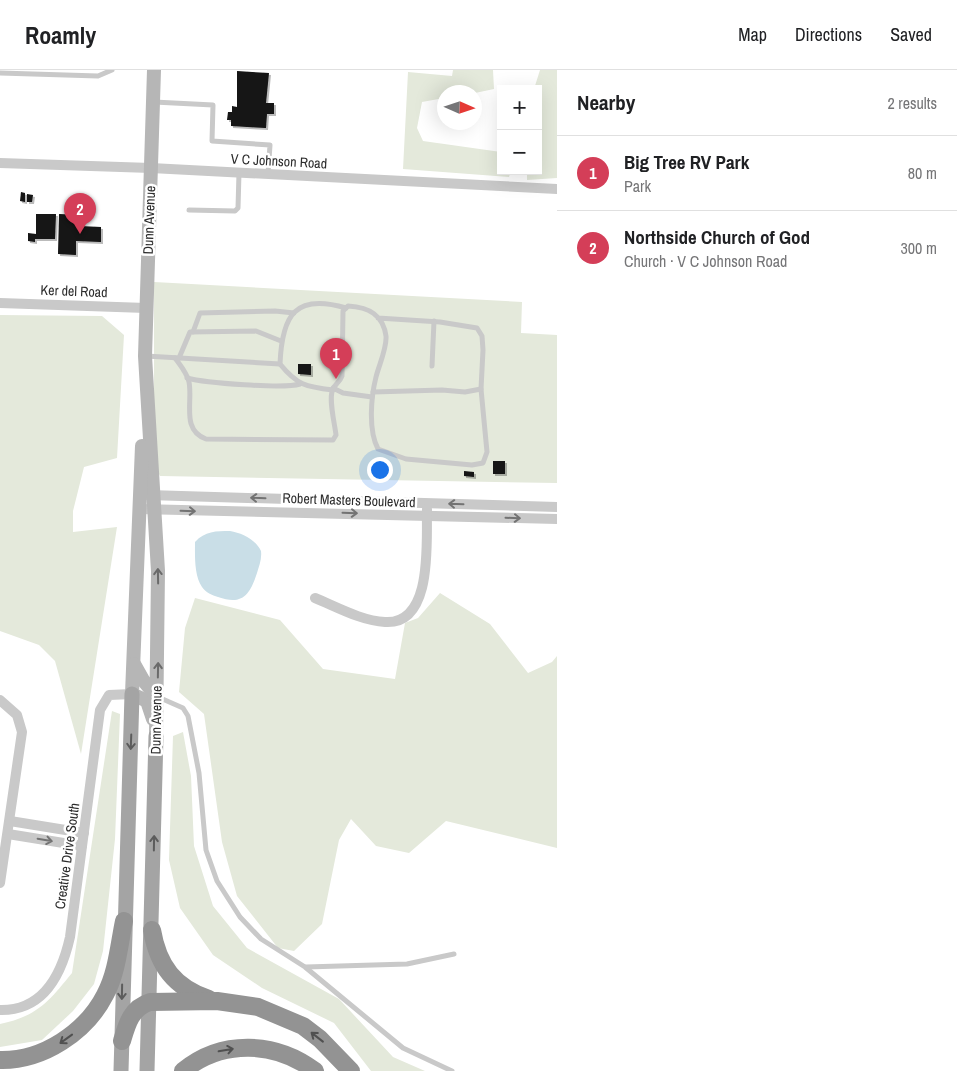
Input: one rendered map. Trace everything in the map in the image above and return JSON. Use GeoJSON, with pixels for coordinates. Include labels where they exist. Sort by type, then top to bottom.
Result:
{"type":"FeatureCollection","features":[{"type":"Feature","properties":{"kind":"highway"},"geometry":{"type":"LineString","coordinates":[[0,1060],[28,1057],[59,1044],[73,1034],[95,1011],[108,987],[124,921]]}},
{"type":"Feature","properties":{"kind":"highway"},"geometry":{"type":"LineString","coordinates":[[152,930],[159,960],[173,980],[194,994],[217,1001],[258,1007],[303,1026],[320,1038],[352,1071]]}},
{"type":"Feature","properties":{"kind":"highway"},"geometry":{"type":"LineString","coordinates":[[122,1041],[132,1014],[141,1004],[150,1002],[217,1001]]}},
{"type":"Feature","properties":{"kind":"highway"},"geometry":{"type":"LineString","coordinates":[[183,1071],[211,1053],[222,1049],[245,1047],[274,1051],[315,1071]]}},
{"type":"Feature","properties":{"kind":"main road","name":"Dunn Avenue"},"geometry":{"type":"LineString","coordinates":[[121,1071],[124,921],[139,509],[146,495],[145,356],[154,70]]}},
{"type":"Feature","properties":{"kind":"main road","name":"Dunn Avenue"},"geometry":{"type":"LineString","coordinates":[[146,495],[154,510],[158,571],[152,930],[147,1071]]}},
{"type":"Feature","properties":{"kind":"main road"},"geometry":{"type":"LineString","coordinates":[[134,663],[143,680],[157,697]]}},
{"type":"Feature","properties":{"kind":"main road"},"geometry":{"type":"LineString","coordinates":[[132,694],[147,701],[151,710],[156,736]]}},
{"type":"Feature","properties":{"kind":"street","name":"V C Johnson Road"},"geometry":{"type":"LineString","coordinates":[[0,163],[151,168],[557,189]]}},
{"type":"Feature","properties":{"kind":"street","name":"Ker del Road"},"geometry":{"type":"LineString","coordinates":[[0,303],[146,308]]}},
{"type":"Feature","properties":{"kind":"street","name":"Robert Masters Boulevard"},"geometry":{"type":"LineString","coordinates":[[146,495],[557,508]]}},
{"type":"Feature","properties":{"kind":"street"},"geometry":{"type":"LineString","coordinates":[[315,598],[373,620],[391,622],[409,614],[417,605],[422,589],[427,504]]}},
{"type":"Feature","properties":{"kind":"street","name":"Robert Masters Boulevard"},"geometry":{"type":"LineString","coordinates":[[139,509],[557,519]]}},
{"type":"Feature","properties":{"kind":"street","name":"Creative Drive South"},"geometry":{"type":"LineString","coordinates":[[0,1010],[17,1008],[30,1003],[42,995],[61,971],[70,937],[100,710],[108,695],[132,694]]}},
{"type":"Feature","properties":{"kind":"street"},"geometry":{"type":"LineString","coordinates":[[0,700],[17,715],[22,732],[0,883]]}},
{"type":"Feature","properties":{"kind":"street"},"geometry":{"type":"LineString","coordinates":[[10,821],[84,833]]}},
{"type":"Feature","properties":{"kind":"street"},"geometry":{"type":"LineString","coordinates":[[8,834],[82,846]]}},
{"type":"Feature","properties":{"kind":"lane"},"geometry":{"type":"LineString","coordinates":[[0,73],[65,73],[98,76],[112,70]]}},
{"type":"Feature","properties":{"kind":"lane"},"geometry":{"type":"LineString","coordinates":[[153,102],[213,105],[212,141],[270,145],[268,174]]}},
{"type":"Feature","properties":{"kind":"lane"},"geometry":{"type":"LineString","coordinates":[[189,210],[235,211],[238,208],[239,173]]}},
{"type":"Feature","properties":{"kind":"lane"},"geometry":{"type":"LineString","coordinates":[[300,384],[290,377],[280,364],[281,341],[294,313],[299,307],[312,302],[346,308],[348,306],[362,306],[375,313],[386,337],[373,394],[374,441],[378,449],[406,459],[472,465],[483,463],[487,452],[481,389],[483,350],[482,336],[477,328],[434,321],[378,318]]}},
{"type":"Feature","properties":{"kind":"lane"},"geometry":{"type":"LineString","coordinates":[[177,358],[188,378],[191,424],[196,434],[206,439],[332,440],[336,435],[333,389],[339,383],[342,376],[343,311],[346,308]]}},
{"type":"Feature","properties":{"kind":"lane"},"geometry":{"type":"LineString","coordinates":[[193,332],[200,313],[275,311],[294,313]]}},
{"type":"Feature","properties":{"kind":"lane"},"geometry":{"type":"LineString","coordinates":[[432,366],[434,321]]}},
{"type":"Feature","properties":{"kind":"lane"},"geometry":{"type":"LineString","coordinates":[[177,358],[190,332],[256,331],[281,341]]}},
{"type":"Feature","properties":{"kind":"lane"},"geometry":{"type":"LineString","coordinates":[[145,356],[280,364]]}},
{"type":"Feature","properties":{"kind":"lane"},"geometry":{"type":"LineString","coordinates":[[188,378],[206,382],[289,386],[300,384],[333,389],[343,393],[373,394],[442,390],[465,392],[481,389]]}},
{"type":"Feature","properties":{"kind":"lane"},"geometry":{"type":"LineString","coordinates":[[157,697],[183,708],[188,716],[199,773],[206,850],[224,893],[240,917],[261,939],[305,967],[403,1048],[452,1071]]}},
{"type":"Feature","properties":{"kind":"lane"},"geometry":{"type":"LineString","coordinates":[[305,967],[407,964],[454,954]]}},
{"type":"Feature","properties":{"kind":"shaded area"},"geometry":{"type":"Polygon","coordinates":[[[453,70],[493,70],[494,89],[482,92],[482,85],[437,85],[437,99],[422,102],[417,128],[423,141],[497,151],[497,175],[510,175],[509,177],[403,169],[408,72],[452,76],[453,70]]]}},
{"type":"Feature","properties":{"kind":"shaded area"},"geometry":{"type":"Polygon","coordinates":[[[540,70],[557,70],[557,178],[527,180],[527,175],[542,175],[542,85],[535,85],[540,70]]]}},
{"type":"Feature","properties":{"kind":"shaded area"},"geometry":{"type":"Polygon","coordinates":[[[154,282],[522,302],[521,333],[557,335],[557,483],[160,476],[158,472],[154,412],[154,282]]]}},
{"type":"Feature","properties":{"kind":"shaded area"},"geometry":{"type":"Polygon","coordinates":[[[0,315],[102,316],[124,335],[117,458],[84,467],[73,511],[73,532],[117,527],[81,754],[55,661],[39,645],[0,631],[0,315]]]}},
{"type":"Feature","properties":{"kind":"shaded area"},"geometry":{"type":"Polygon","coordinates":[[[440,593],[490,624],[528,673],[552,662],[557,656],[557,848],[446,821],[409,853],[376,846],[351,819],[339,840],[322,924],[294,951],[278,948],[237,896],[222,842],[204,714],[179,692],[185,628],[195,598],[280,620],[323,669],[395,679],[405,623],[418,618],[440,593]]]}},
{"type":"Feature","properties":{"kind":"shaded area"},"geometry":{"type":"Polygon","coordinates":[[[112,711],[120,714],[115,839],[103,951],[94,984],[73,1011],[42,1040],[0,1047],[0,1024],[24,1017],[42,1006],[72,973],[112,711]]]}},
{"type":"Feature","properties":{"kind":"shaded area"},"geometry":{"type":"Polygon","coordinates":[[[183,732],[191,776],[194,846],[213,906],[247,948],[339,999],[393,1057],[425,1071],[371,1071],[334,1023],[262,988],[213,955],[180,908],[169,860],[173,736],[183,732]]]}},
{"type":"Feature","properties":{"kind":"water"},"geometry":{"type":"Polygon","coordinates":[[[230,531],[244,535],[252,540],[261,551],[261,560],[251,587],[244,596],[234,600],[214,595],[204,589],[199,582],[195,559],[195,542],[199,538],[211,532],[230,531]]]}},
{"type":"Feature","properties":{"kind":"building"},"geometry":{"type":"Polygon","coordinates":[[[237,71],[269,73],[266,103],[274,103],[274,114],[267,114],[266,128],[231,126],[231,120],[227,120],[228,112],[232,112],[232,106],[237,107],[237,71]]]}},
{"type":"Feature","properties":{"kind":"building"},"geometry":{"type":"Polygon","coordinates":[[[21,192],[25,193],[25,202],[20,201],[21,192]]]}},
{"type":"Feature","properties":{"kind":"building"},"geometry":{"type":"Polygon","coordinates":[[[27,194],[33,195],[32,202],[27,202],[27,194]]]}},
{"type":"Feature","properties":{"kind":"building"},"geometry":{"type":"Polygon","coordinates":[[[36,214],[56,214],[55,239],[35,239],[35,242],[28,241],[28,233],[36,234],[36,214]]]}},
{"type":"Feature","properties":{"kind":"building"},"geometry":{"type":"Polygon","coordinates":[[[59,214],[80,215],[80,226],[101,227],[101,242],[76,241],[76,255],[58,254],[59,214]]]}},
{"type":"Feature","properties":{"kind":"building"},"geometry":{"type":"Polygon","coordinates":[[[298,364],[311,364],[311,375],[298,374],[298,364]]]}},
{"type":"Feature","properties":{"kind":"building"},"geometry":{"type":"Polygon","coordinates":[[[493,461],[505,461],[505,474],[493,474],[493,461]]]}},
{"type":"Feature","properties":{"kind":"building"},"geometry":{"type":"Polygon","coordinates":[[[464,471],[474,472],[474,477],[464,476],[464,471]]]}},
{"type":"Feature","properties":{"kind":"place","name":"Northside Church of God"},"geometry":{"type":"Point","coordinates":[80,234]}},
{"type":"Feature","properties":{"kind":"place","name":"Big Tree RV Park"},"geometry":{"type":"Point","coordinates":[336,379]}}]}
